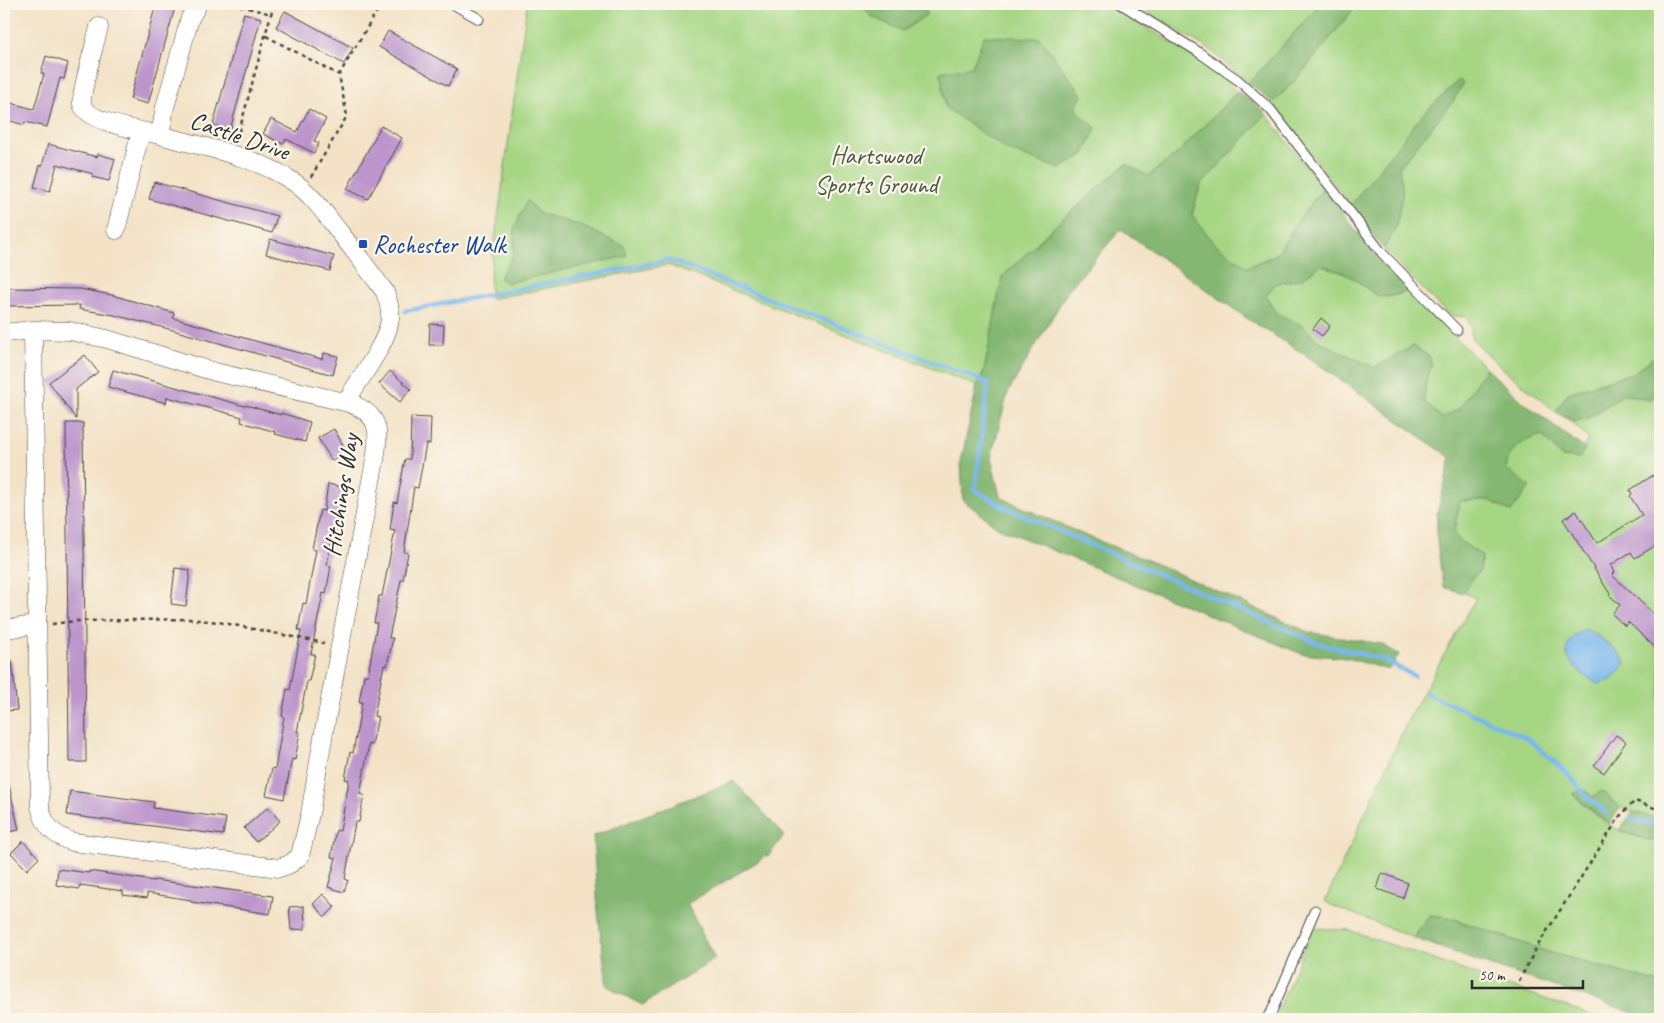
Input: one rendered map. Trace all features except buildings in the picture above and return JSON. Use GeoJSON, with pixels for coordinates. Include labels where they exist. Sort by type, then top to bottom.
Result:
{"type":"FeatureCollection","features":[{"type":"Feature","properties":{"kind":"street","name":"Castle Drive"},"geometry":{"type":"LineString","coordinates":[[198,4],[190,18],[165,107],[160,135],[232,155],[272,169],[291,179],[304,189],[325,213],[385,292],[390,306],[387,332],[352,392],[348,403]]}},
{"type":"Feature","properties":{"kind":"street"},"geometry":{"type":"LineString","coordinates":[[100,27],[82,104],[88,113],[98,118],[160,135]]}},
{"type":"Feature","properties":{"kind":"street"},"geometry":{"type":"LineString","coordinates":[[116,230],[141,131]]}},
{"type":"Feature","properties":{"kind":"street"},"geometry":{"type":"LineString","coordinates":[[4,629],[37,625],[33,330]]}},
{"type":"Feature","properties":{"kind":"street","name":"Hitchings Way"},"geometry":{"type":"LineString","coordinates":[[4,333],[33,330],[70,331],[107,339],[215,372],[348,403],[362,408],[372,416],[378,429],[378,442],[310,814],[300,856],[290,864],[279,868],[74,842],[62,838],[47,826],[42,817],[40,806],[37,625]]}},
{"type":"Feature","properties":{"kind":"lane"},"geometry":{"type":"LineString","coordinates":[[453,4],[479,19]]}},
{"type":"Feature","properties":{"kind":"lane"},"geometry":{"type":"LineString","coordinates":[[1122,4],[1238,80],[1270,109],[1382,254],[1457,330]]}},
{"type":"Feature","properties":{"kind":"lane"},"geometry":{"type":"LineString","coordinates":[[1266,1019],[1272,1010],[1315,910]]}},
{"type":"Feature","properties":{"kind":"path"},"geometry":{"type":"LineString","coordinates":[[233,4],[271,14]]}},
{"type":"Feature","properties":{"kind":"path"},"geometry":{"type":"LineString","coordinates":[[232,155],[271,14],[276,4]]}},
{"type":"Feature","properties":{"kind":"path"},"geometry":{"type":"LineString","coordinates":[[304,189],[347,116],[339,75],[381,4]]}},
{"type":"Feature","properties":{"kind":"path"},"geometry":{"type":"LineString","coordinates":[[266,36],[339,75]]}},
{"type":"Feature","properties":{"kind":"path"},"geometry":{"type":"LineString","coordinates":[[37,625],[76,621],[189,619],[219,622],[340,646]]}},
{"type":"Feature","properties":{"kind":"path"},"geometry":{"type":"LineString","coordinates":[[1519,981],[1538,944],[1620,816],[1635,802],[1660,810]]}},
{"type":"Feature","properties":{"kind":"green space","name":"Hartswood Sports Ground"},"geometry":{"type":"Polygon","coordinates":[[[527,4],[1109,4],[1227,77],[1229,84],[1237,92],[1178,153],[1147,177],[1126,164],[1057,224],[1002,277],[984,372],[977,386],[668,265],[490,299],[490,277],[527,4]]]}},
{"type":"Feature","properties":{"kind":"green space"},"geometry":{"type":"Polygon","coordinates":[[[861,4],[926,4],[926,15],[903,31],[872,17],[861,4]]]}},
{"type":"Feature","properties":{"kind":"green space"},"geometry":{"type":"Polygon","coordinates":[[[1134,4],[1320,4],[1249,83],[1209,49],[1134,4]]]}},
{"type":"Feature","properties":{"kind":"green space"},"geometry":{"type":"Polygon","coordinates":[[[1320,4],[1358,4],[1299,76],[1273,103],[1249,83],[1320,4]]]}},
{"type":"Feature","properties":{"kind":"green space"},"geometry":{"type":"Polygon","coordinates":[[[1358,4],[1660,4],[1660,352],[1635,372],[1568,393],[1556,412],[1501,367],[1472,339],[1470,333],[1472,328],[1467,317],[1454,316],[1444,311],[1384,249],[1273,103],[1299,76],[1358,4]]]}},
{"type":"Feature","properties":{"kind":"green space"},"geometry":{"type":"Polygon","coordinates":[[[984,36],[1040,38],[1082,95],[1075,109],[1096,128],[1084,154],[1060,169],[1007,150],[946,108],[940,72],[972,67],[984,36]]]}},
{"type":"Feature","properties":{"kind":"green space"},"geometry":{"type":"Polygon","coordinates":[[[1459,80],[1463,83],[1454,100],[1399,168],[1403,191],[1396,227],[1384,249],[1350,206],[1422,115],[1459,80]]]}},
{"type":"Feature","properties":{"kind":"green space"},"geometry":{"type":"Polygon","coordinates":[[[1237,92],[1253,102],[1266,114],[1200,186],[1192,215],[1214,243],[1247,267],[1277,254],[1323,188],[1379,260],[1408,291],[1382,297],[1371,292],[1348,275],[1321,265],[1303,278],[1275,284],[1266,296],[1276,313],[1303,326],[1317,340],[1374,368],[1413,346],[1429,356],[1432,366],[1426,380],[1424,402],[1442,418],[1459,409],[1486,368],[1522,401],[1585,449],[1579,458],[1562,457],[1542,435],[1529,440],[1518,446],[1510,455],[1506,469],[1530,487],[1511,512],[1489,500],[1460,501],[1454,531],[1460,541],[1482,556],[1480,571],[1473,577],[1464,593],[1443,587],[1437,541],[1437,514],[1451,458],[1307,356],[1248,319],[1121,229],[1069,289],[1008,392],[991,458],[1000,497],[1084,535],[1150,561],[1308,632],[1382,644],[1399,655],[1388,670],[1348,658],[1302,654],[997,527],[963,500],[961,462],[977,386],[984,372],[1002,277],[1057,224],[1126,164],[1148,176],[1178,153],[1237,92]]]}},
{"type":"Feature","properties":{"kind":"green space"},"geometry":{"type":"Polygon","coordinates":[[[1266,114],[1323,188],[1277,254],[1247,267],[1214,243],[1192,215],[1200,186],[1266,114]]]}},
{"type":"Feature","properties":{"kind":"green space"},"geometry":{"type":"Polygon","coordinates":[[[527,200],[539,213],[579,225],[624,246],[627,256],[507,283],[499,278],[513,255],[515,227],[527,200]]]}},
{"type":"Feature","properties":{"kind":"green space"},"geometry":{"type":"Polygon","coordinates":[[[1321,265],[1351,277],[1371,292],[1382,297],[1408,291],[1486,368],[1459,409],[1443,419],[1424,402],[1426,380],[1432,366],[1393,359],[1374,368],[1317,340],[1303,326],[1276,313],[1266,296],[1275,284],[1303,278],[1321,265]]]}},
{"type":"Feature","properties":{"kind":"green space"},"geometry":{"type":"Polygon","coordinates":[[[1660,352],[1660,393],[1650,400],[1624,394],[1590,417],[1572,422],[1556,412],[1568,393],[1635,372],[1660,352]]]}},
{"type":"Feature","properties":{"kind":"green space"},"geometry":{"type":"Polygon","coordinates":[[[1660,393],[1660,819],[1620,808],[1602,792],[1592,797],[1584,790],[1573,795],[1613,827],[1634,836],[1660,842],[1660,983],[1548,952],[1448,917],[1429,915],[1414,938],[1331,905],[1325,901],[1409,718],[1476,598],[1464,593],[1473,577],[1480,571],[1482,556],[1460,541],[1454,531],[1460,501],[1489,500],[1506,469],[1508,457],[1522,441],[1542,434],[1562,457],[1579,458],[1588,439],[1572,422],[1590,417],[1624,394],[1649,400],[1660,393]]]}},
{"type":"Feature","properties":{"kind":"green space"},"geometry":{"type":"Polygon","coordinates":[[[734,781],[784,835],[770,854],[687,904],[715,959],[642,1005],[607,986],[598,912],[593,836],[734,781]]]}},
{"type":"Feature","properties":{"kind":"green space"},"geometry":{"type":"Polygon","coordinates":[[[1584,790],[1592,797],[1602,791],[1620,808],[1609,824],[1572,794],[1584,790]]]}},
{"type":"Feature","properties":{"kind":"green space"},"geometry":{"type":"Polygon","coordinates":[[[1633,812],[1660,819],[1660,842],[1619,830],[1633,812]]]}},
{"type":"Feature","properties":{"kind":"green space"},"geometry":{"type":"Polygon","coordinates":[[[1429,915],[1448,917],[1548,952],[1660,983],[1660,1019],[1652,1019],[1468,958],[1414,938],[1429,915]]]}},
{"type":"Feature","properties":{"kind":"green space"},"geometry":{"type":"Polygon","coordinates":[[[1313,928],[1349,930],[1602,1019],[1274,1019],[1313,928]]]}},
{"type":"Feature","properties":{"kind":"water"},"geometry":{"type":"Polygon","coordinates":[[[1585,629],[1608,643],[1626,663],[1611,680],[1598,684],[1580,672],[1569,658],[1567,651],[1569,644],[1574,636],[1585,629]]]}},
{"type":"Feature","properties":{"kind":"waterway"},"geometry":{"type":"LineString","coordinates":[[405,311],[669,260],[988,383],[975,490],[1004,507],[1317,643],[1383,659],[1414,676]]}},
{"type":"Feature","properties":{"kind":"waterway"},"geometry":{"type":"LineString","coordinates":[[1426,693],[1529,739],[1570,776],[1586,796],[1606,813]]}},
{"type":"Feature","properties":{"kind":"waterway"},"geometry":{"type":"LineString","coordinates":[[1629,819],[1660,826]]}},
{"type":"Feature","properties":{"kind":"place","name":"Rochester Walk"},"geometry":{"type":"Point","coordinates":[363,244]}}]}
